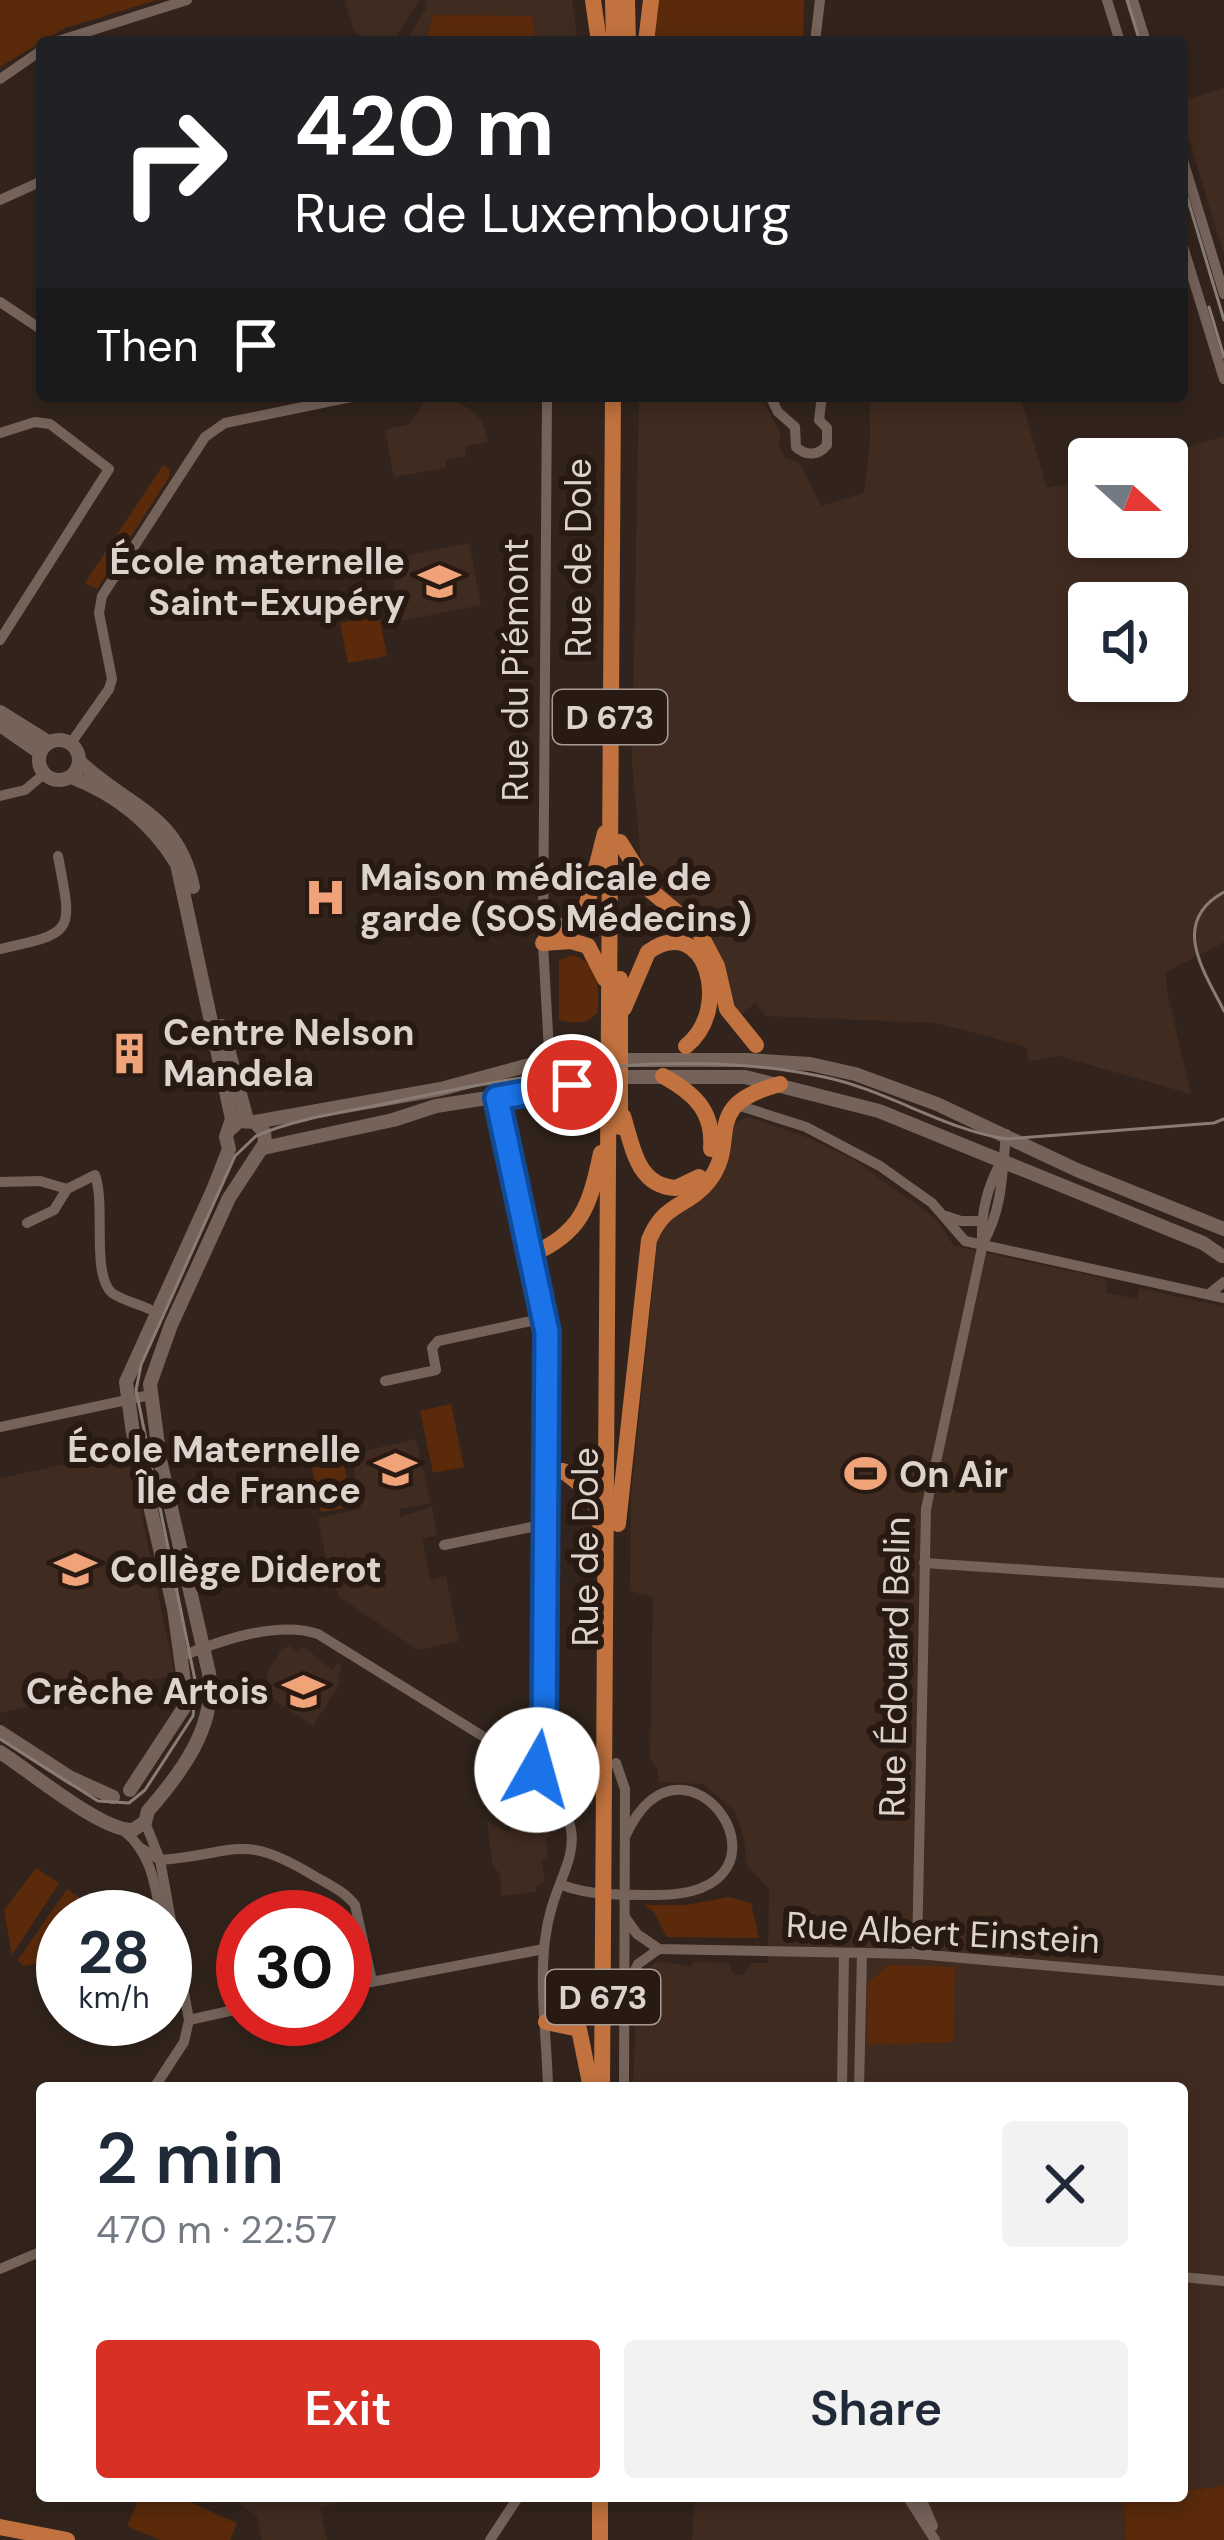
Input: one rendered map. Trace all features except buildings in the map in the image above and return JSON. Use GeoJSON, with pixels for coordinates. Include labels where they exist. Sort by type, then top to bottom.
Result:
{"type":"FeatureCollection","features":[{"type":"Feature","properties":{"kind":"main road"},"geometry":{"type":"LineString","coordinates":[[593,0],[598,36]]}},
{"type":"Feature","properties":{"kind":"main road"},"geometry":{"type":"LineString","coordinates":[[613,0],[614,36]]}},
{"type":"Feature","properties":{"kind":"main road"},"geometry":{"type":"LineString","coordinates":[[626,0],[628,36]]}},
{"type":"Feature","properties":{"kind":"main road"},"geometry":{"type":"LineString","coordinates":[[647,36],[651,0]]}},
{"type":"Feature","properties":{"kind":"main road","name":"Rue de Dole"},"geometry":{"type":"LineString","coordinates":[[613,402],[608,990],[616,1032]]}},
{"type":"Feature","properties":{"kind":"main road","name":"Rue de Dole"},"geometry":{"type":"LineString","coordinates":[[619,1886],[606,1593],[623,402]]}},
{"type":"Feature","properties":{"kind":"main road"},"geometry":{"type":"LineString","coordinates":[[543,936],[574,926],[584,916],[610,821]]}},
{"type":"Feature","properties":{"kind":"main road"},"geometry":{"type":"LineString","coordinates":[[620,842],[650,890],[698,930],[717,966],[727,1010],[756,1045]]}},
{"type":"Feature","properties":{"kind":"main road"},"geometry":{"type":"LineString","coordinates":[[543,936],[588,946],[598,959],[608,990]]}},
{"type":"Feature","properties":{"kind":"main road"},"geometry":{"type":"LineString","coordinates":[[616,1032],[648,952],[668,943],[688,946],[702,959],[712,987],[706,1025],[686,1046]]}},
{"type":"Feature","properties":{"kind":"main road"},"geometry":{"type":"LineString","coordinates":[[614,1105],[650,1181],[676,1188],[697,1179],[711,1148],[707,1113],[666,1068]]}},
{"type":"Feature","properties":{"kind":"main road"},"geometry":{"type":"LineString","coordinates":[[618,1524],[649,1240],[668,1209],[711,1178],[724,1124],[737,1105],[757,1090],[780,1084]]}},
{"type":"Feature","properties":{"kind":"main road"},"geometry":{"type":"LineString","coordinates":[[530,1256],[560,1242],[584,1210],[614,1105]]}},
{"type":"Feature","properties":{"kind":"main road","name":"Rue de Dole"},"geometry":{"type":"LineString","coordinates":[[603,2082],[619,1886],[614,1105]]}},
{"type":"Feature","properties":{"kind":"main road"},"geometry":{"type":"LineString","coordinates":[[547,1474],[563,1471],[590,1492],[597,1510],[606,1593]]}},
{"type":"Feature","properties":{"kind":"main road","name":"Rue de Dole"},"geometry":{"type":"LineString","coordinates":[[613,2082],[617,1910]]}},
{"type":"Feature","properties":{"kind":"main road"},"geometry":{"type":"LineString","coordinates":[[546,2022],[579,2030],[590,2082]]}},
{"type":"Feature","properties":{"kind":"main road"},"geometry":{"type":"LineString","coordinates":[[600,2502],[600,2540]]}},
{"type":"Feature","properties":{"kind":"main road"},"geometry":{"type":"LineString","coordinates":[[610,2502],[610,2540]]}},
{"type":"Feature","properties":{"kind":"main road"},"geometry":{"type":"LineString","coordinates":[[0,2527],[67,2540]]}},
{"type":"Feature","properties":{"kind":"street"},"geometry":{"type":"LineString","coordinates":[[72,36],[162,4],[187,0]]}},
{"type":"Feature","properties":{"kind":"street"},"geometry":{"type":"LineString","coordinates":[[816,36],[820,0]]}},
{"type":"Feature","properties":{"kind":"street"},"geometry":{"type":"LineString","coordinates":[[1107,0],[1118,36]]}},
{"type":"Feature","properties":{"kind":"street"},"geometry":{"type":"LineString","coordinates":[[1133,0],[1144,36]]}},
{"type":"Feature","properties":{"kind":"street"},"geometry":{"type":"LineString","coordinates":[[0,79],[36,54]]}},
{"type":"Feature","properties":{"kind":"street"},"geometry":{"type":"LineString","coordinates":[[1188,177],[1224,294]]}},
{"type":"Feature","properties":{"kind":"street"},"geometry":{"type":"LineString","coordinates":[[0,200],[36,184]]}},
{"type":"Feature","properties":{"kind":"street"},"geometry":{"type":"LineString","coordinates":[[1188,262],[1224,379]]}},
{"type":"Feature","properties":{"kind":"street"},"geometry":{"type":"LineString","coordinates":[[0,302],[36,326]]}},
{"type":"Feature","properties":{"kind":"street"},"geometry":{"type":"LineString","coordinates":[[71,743],[112,679],[99,613],[102,596],[205,436],[225,423],[327,402]]}},
{"type":"Feature","properties":{"kind":"street","name":"Rue du Piémont"},"geometry":{"type":"LineString","coordinates":[[547,402],[543,936],[551,1088]]}},
{"type":"Feature","properties":{"kind":"street"},"geometry":{"type":"LineString","coordinates":[[773,402],[795,428],[796,447],[806,453],[818,453],[827,445],[829,434],[819,419],[820,402]]}},
{"type":"Feature","properties":{"kind":"street"},"geometry":{"type":"LineString","coordinates":[[795,428],[808,418],[819,419]]}},
{"type":"Feature","properties":{"kind":"street"},"geometry":{"type":"LineString","coordinates":[[0,433],[47,423],[110,469],[0,640]]}},
{"type":"Feature","properties":{"kind":"street"},"geometry":{"type":"LineString","coordinates":[[0,712],[44,747]]}},
{"type":"Feature","properties":{"kind":"street"},"geometry":{"type":"LineString","coordinates":[[0,725],[44,747]]}},
{"type":"Feature","properties":{"kind":"street"},"geometry":{"type":"LineString","coordinates":[[59,739],[71,743],[79,761],[157,817],[183,850],[251,1121],[264,1132],[258,1153],[229,1198],[171,1325],[155,1365],[150,1395],[212,1696],[208,1722],[137,1829],[118,1827],[107,1810],[113,1797],[130,1790],[187,1702],[166,1570],[127,1400],[128,1372],[229,1149],[232,1119],[177,864],[148,824],[101,790],[71,777],[57,780],[44,775],[39,764],[44,747],[59,739]]}},
{"type":"Feature","properties":{"kind":"street"},"geometry":{"type":"LineString","coordinates":[[71,777],[79,761]]}},
{"type":"Feature","properties":{"kind":"street"},"geometry":{"type":"LineString","coordinates":[[0,796],[25,790],[44,775]]}},
{"type":"Feature","properties":{"kind":"street"},"geometry":{"type":"LineString","coordinates":[[0,949],[50,939],[59,931],[69,913],[58,856]]}},
{"type":"Feature","properties":{"kind":"street"},"geometry":{"type":"LineString","coordinates":[[756,1045],[892,1085],[1077,1170],[1224,1229]]}},
{"type":"Feature","properties":{"kind":"street"},"geometry":{"type":"LineString","coordinates":[[666,1068],[686,1046]]}},
{"type":"Feature","properties":{"kind":"street"},"geometry":{"type":"LineString","coordinates":[[228,1131],[251,1121],[441,1089],[548,1060],[745,1077],[879,1111],[1223,1253]]}},
{"type":"Feature","properties":{"kind":"street"},"geometry":{"type":"LineString","coordinates":[[229,1149],[240,1158],[436,1106],[599,1077],[666,1068],[810,1064]]}},
{"type":"Feature","properties":{"kind":"street"},"geometry":{"type":"LineString","coordinates":[[497,1098],[545,1318],[544,1732],[537,1770]]}},
{"type":"Feature","properties":{"kind":"street"},"geometry":{"type":"LineString","coordinates":[[737,1105],[838,1142],[916,1191],[943,1215],[958,1237],[973,1244],[1224,1298]]}},
{"type":"Feature","properties":{"kind":"street","name":"Rue Édouard Belin"},"geometry":{"type":"LineString","coordinates":[[917,1954],[924,1563],[930,1483],[982,1243],[995,1222],[1006,1134]]}},
{"type":"Feature","properties":{"kind":"street"},"geometry":{"type":"LineString","coordinates":[[982,1243],[991,1179],[1002,1160]]}},
{"type":"Feature","properties":{"kind":"street"},"geometry":{"type":"LineString","coordinates":[[27,1223],[54,1210],[67,1189],[95,1175],[106,1285],[113,1294],[149,1309]]}},
{"type":"Feature","properties":{"kind":"street"},"geometry":{"type":"LineString","coordinates":[[0,1183],[40,1181],[67,1189]]}},
{"type":"Feature","properties":{"kind":"street"},"geometry":{"type":"LineString","coordinates":[[943,1215],[961,1222],[982,1221]]}},
{"type":"Feature","properties":{"kind":"street"},"geometry":{"type":"LineString","coordinates":[[1208,1294],[1224,1282]]}},
{"type":"Feature","properties":{"kind":"street"},"geometry":{"type":"LineString","coordinates":[[385,1381],[436,1370],[432,1348],[438,1341],[545,1318]]}},
{"type":"Feature","properties":{"kind":"street"},"geometry":{"type":"LineString","coordinates":[[0,1427],[150,1395]]}},
{"type":"Feature","properties":{"kind":"street"},"geometry":{"type":"LineString","coordinates":[[444,1545],[546,1524]]}},
{"type":"Feature","properties":{"kind":"street"},"geometry":{"type":"LineString","coordinates":[[924,1563],[1224,1583]]}},
{"type":"Feature","properties":{"kind":"street"},"geometry":{"type":"LineString","coordinates":[[181,1657],[290,1629],[318,1634],[537,1770],[556,1792],[572,1827],[572,1858],[548,1920],[544,1949],[548,2082]]}},
{"type":"Feature","properties":{"kind":"street"},"geometry":{"type":"LineString","coordinates":[[0,1732],[71,1778],[113,1797]]}},
{"type":"Feature","properties":{"kind":"street"},"geometry":{"type":"LineString","coordinates":[[0,1752],[82,1809],[118,1827],[160,1860],[256,1847],[285,1858],[338,1890]]}},
{"type":"Feature","properties":{"kind":"street","name":"Rue de Dole"},"geometry":{"type":"LineString","coordinates":[[616,1763],[625,1789],[626,1835],[619,1886]]}},
{"type":"Feature","properties":{"kind":"street"},"geometry":{"type":"LineString","coordinates":[[130,1790],[144,1798],[163,1890]]}},
{"type":"Feature","properties":{"kind":"street"},"geometry":{"type":"LineString","coordinates":[[562,1885],[592,1893],[619,1886],[679,1894],[706,1887],[730,1858],[731,1832],[719,1808],[709,1799],[684,1791],[651,1800],[626,1835]]}},
{"type":"Feature","properties":{"kind":"street"},"geometry":{"type":"LineString","coordinates":[[142,1848],[155,1890]]}},
{"type":"Feature","properties":{"kind":"street"},"geometry":{"type":"LineString","coordinates":[[617,1910],[637,1934],[659,1949],[638,1964],[627,1987]]}},
{"type":"Feature","properties":{"kind":"street","name":"Rue de Dole"},"geometry":{"type":"LineString","coordinates":[[617,1910],[627,1987],[624,2082]]}},
{"type":"Feature","properties":{"kind":"street"},"geometry":{"type":"LineString","coordinates":[[372,1982],[544,1949]]}},
{"type":"Feature","properties":{"kind":"street","name":"Rue Albert Einstein"},"geometry":{"type":"LineString","coordinates":[[659,1949],[917,1954],[1224,1981]]}},
{"type":"Feature","properties":{"kind":"street"},"geometry":{"type":"LineString","coordinates":[[842,2082],[844,1952]]}},
{"type":"Feature","properties":{"kind":"street"},"geometry":{"type":"LineString","coordinates":[[859,2082],[862,1953]]}},
{"type":"Feature","properties":{"kind":"street"},"geometry":{"type":"LineString","coordinates":[[158,2082],[181,2046]]}},
{"type":"Feature","properties":{"kind":"street"},"geometry":{"type":"LineString","coordinates":[[0,2269],[36,2254]]}},
{"type":"Feature","properties":{"kind":"street"},"geometry":{"type":"LineString","coordinates":[[1188,2278],[1224,2281]]}},
{"type":"Feature","properties":{"kind":"street"},"geometry":{"type":"LineString","coordinates":[[490,2540],[514,2502]]}},
{"type":"Feature","properties":{"kind":"street"},"geometry":{"type":"LineString","coordinates":[[912,2502],[937,2540]]}},
{"type":"Feature","properties":{"kind":"street"},"geometry":{"type":"LineString","coordinates":[[922,2502],[937,2540]]}},
{"type":"Feature","properties":{"kind":"shaded area"},"geometry":{"type":"Polygon","coordinates":[[[0,0],[157,0],[52,36],[36,36],[36,45],[0,67],[0,0]]]}},
{"type":"Feature","properties":{"kind":"shaded area"},"geometry":{"type":"Polygon","coordinates":[[[345,0],[419,0],[397,36],[354,32],[345,0]]]}},
{"type":"Feature","properties":{"kind":"shaded area"},"geometry":{"type":"Polygon","coordinates":[[[426,0],[572,0],[577,36],[409,36],[427,7],[426,0]]]}},
{"type":"Feature","properties":{"kind":"shaded area"},"geometry":{"type":"Polygon","coordinates":[[[658,0],[804,0],[803,36],[654,36],[658,0]]]}},
{"type":"Feature","properties":{"kind":"shaded area"},"geometry":{"type":"Polygon","coordinates":[[[434,15],[532,16],[534,36],[427,36],[434,15]]]}},
{"type":"Feature","properties":{"kind":"shaded area"},"geometry":{"type":"Polygon","coordinates":[[[1224,88],[1224,254],[1188,137],[1188,99],[1224,88]]]}},
{"type":"Feature","properties":{"kind":"shaded area"},"geometry":{"type":"Polygon","coordinates":[[[424,402],[458,402],[482,421],[488,442],[465,447],[466,456],[446,460],[446,468],[394,477],[385,430],[410,424],[424,402]]]}},
{"type":"Feature","properties":{"kind":"shaded area"},"geometry":{"type":"Polygon","coordinates":[[[639,402],[764,402],[781,434],[778,443],[785,458],[800,463],[821,506],[864,493],[870,402],[1022,402],[1047,488],[1068,482],[1068,558],[1188,558],[1188,447],[1224,436],[1224,942],[1166,972],[1191,1094],[1059,1056],[1028,1061],[1026,1047],[937,1023],[766,1016],[755,1003],[740,1016],[704,925],[656,885],[641,860],[632,761],[639,402]]]}},
{"type":"Feature","properties":{"kind":"shaded area"},"geometry":{"type":"Polygon","coordinates":[[[163,465],[169,477],[97,589],[85,583],[163,465]]]}},
{"type":"Feature","properties":{"kind":"shaded area"},"geometry":{"type":"Polygon","coordinates":[[[469,543],[481,605],[401,621],[389,559],[469,543]]]}},
{"type":"Feature","properties":{"kind":"shaded area"},"geometry":{"type":"Polygon","coordinates":[[[379,615],[387,656],[348,663],[340,623],[379,615]]]}},
{"type":"Feature","properties":{"kind":"shaded area"},"geometry":{"type":"Polygon","coordinates":[[[573,955],[589,964],[597,985],[598,1012],[580,1022],[559,1020],[559,960],[573,955]]]}},
{"type":"Feature","properties":{"kind":"shaded area"},"geometry":{"type":"Polygon","coordinates":[[[748,1117],[853,1159],[935,1218],[954,1246],[1107,1279],[1106,1293],[1137,1299],[1139,1288],[1224,1307],[1224,2486],[1188,2490],[1188,2082],[633,2082],[637,1989],[643,1974],[655,1963],[691,1967],[694,1962],[728,1963],[734,1975],[743,1975],[751,1963],[768,1963],[769,1889],[747,1865],[734,1810],[703,1784],[658,1782],[658,1769],[650,1759],[653,1597],[630,1591],[631,1493],[658,1237],[670,1214],[719,1180],[731,1124],[748,1117]]]}},
{"type":"Feature","properties":{"kind":"shaded area"},"geometry":{"type":"Polygon","coordinates":[[[451,1404],[464,1467],[433,1473],[420,1411],[451,1404]]]}},
{"type":"Feature","properties":{"kind":"shaded area"},"geometry":{"type":"Polygon","coordinates":[[[416,1439],[431,1503],[400,1509],[400,1517],[432,1507],[437,1535],[422,1539],[431,1580],[446,1576],[459,1641],[418,1650],[338,1596],[330,1580],[318,1518],[361,1509],[351,1454],[416,1439]]]}},
{"type":"Feature","properties":{"kind":"shaded area","name":"Collège Diderot"},"geometry":{"type":"Polygon","coordinates":[[[128,1451],[175,1675],[0,1713],[0,1478],[128,1451]]]}},
{"type":"Feature","properties":{"kind":"shaded area"},"geometry":{"type":"Polygon","coordinates":[[[343,1461],[353,1506],[321,1512],[312,1468],[343,1461]]]}},
{"type":"Feature","properties":{"kind":"shaded area","name":"Crèche Artois"},"geometry":{"type":"Polygon","coordinates":[[[290,1646],[298,1652],[303,1646],[332,1670],[338,1663],[342,1666],[340,1683],[313,1726],[273,1699],[266,1674],[282,1649],[290,1646]]]}},
{"type":"Feature","properties":{"kind":"shaded area"},"geometry":{"type":"Polygon","coordinates":[[[544,1804],[551,1837],[546,1838],[548,1859],[542,1860],[545,1882],[536,1892],[501,1896],[487,1821],[508,1832],[521,1819],[525,1806],[544,1804]]]}},
{"type":"Feature","properties":{"kind":"shaded area"},"geometry":{"type":"Polygon","coordinates":[[[36,1868],[59,1883],[54,1890],[36,1890],[36,1918],[12,1955],[4,1910],[36,1868]]]}},
{"type":"Feature","properties":{"kind":"shaded area"},"geometry":{"type":"Polygon","coordinates":[[[729,1897],[751,1903],[759,1938],[667,1937],[654,1912],[644,1905],[686,1905],[729,1897]]]}},
{"type":"Feature","properties":{"kind":"shaded area"},"geometry":{"type":"Polygon","coordinates":[[[36,1934],[36,1964],[23,1966],[18,1960],[36,1934]]]}},
{"type":"Feature","properties":{"kind":"shaded area"},"geometry":{"type":"Polygon","coordinates":[[[888,1965],[955,1967],[953,2042],[867,2045],[867,1984],[888,1965]]]}},
{"type":"Feature","properties":{"kind":"shaded area"},"geometry":{"type":"Polygon","coordinates":[[[1224,2486],[1224,2540],[1126,2540],[1123,2502],[1188,2502],[1188,2490],[1224,2486]]]}},
{"type":"Feature","properties":{"kind":"shaded area"},"geometry":{"type":"Polygon","coordinates":[[[137,2502],[190,2502],[237,2523],[230,2540],[160,2540],[127,2526],[137,2502]]]}},
{"type":"Feature","properties":{"kind":"shaded area"},"geometry":{"type":"Polygon","coordinates":[[[237,2502],[345,2502],[320,2507],[327,2540],[262,2540],[257,2517],[237,2502]]]}},
{"type":"Feature","properties":{"kind":"shaded area"},"geometry":{"type":"Polygon","coordinates":[[[695,2502],[1123,2502],[1126,2540],[692,2540],[695,2502]]]}},
{"type":"Feature","properties":{"kind":"tram line"},"geometry":{"type":"LineString","coordinates":[[1127,0],[1138,36]]}},
{"type":"Feature","properties":{"kind":"tram line"},"geometry":{"type":"LineString","coordinates":[[1188,200],[1224,320]]}},
{"type":"Feature","properties":{"kind":"tram line"},"geometry":{"type":"LineString","coordinates":[[1209,307],[1224,357]]}},
{"type":"Feature","properties":{"kind":"tram line"},"geometry":{"type":"LineString","coordinates":[[1224,892],[1207,904],[1195,932],[1201,964],[1224,1011]]}},
{"type":"Feature","properties":{"kind":"tram line"},"geometry":{"type":"LineString","coordinates":[[0,1739],[98,1801],[129,1803],[145,1790],[193,1716],[196,1685],[136,1390],[141,1365],[235,1156],[256,1136],[326,1115],[504,1081],[663,1064],[770,1068],[824,1077],[1006,1139],[1224,1119]]}},
{"type":"Feature","properties":{"kind":"place","name":"École maternelle Saint-Exupéry"},"geometry":{"type":"Point","coordinates":[439,582]}},
{"type":"Feature","properties":{"kind":"place","name":"Maison médicale de garde (SOS Médecins)"},"geometry":{"type":"Point","coordinates":[326,898]}},
{"type":"Feature","properties":{"kind":"place","name":"Centre Nelson Mandela"},"geometry":{"type":"Point","coordinates":[129,1053]}},
{"type":"Feature","properties":{"kind":"place","name":"École Maternelle Île de France"},"geometry":{"type":"Point","coordinates":[395,1470]}},
{"type":"Feature","properties":{"kind":"place","name":"On Air"},"geometry":{"type":"Point","coordinates":[865,1474]}},
{"type":"Feature","properties":{"kind":"place","name":"Collège Diderot"},"geometry":{"type":"Point","coordinates":[76,1569]}},
{"type":"Feature","properties":{"kind":"place","name":"Crèche Artois"},"geometry":{"type":"Point","coordinates":[303,1691]}},
{"type":"Feature","properties":{"kind":"route"},"geometry":{"type":"LineString","coordinates":[[537,1770],[544,1732],[548,1347],[497,1098],[572,1085]]}}]}
